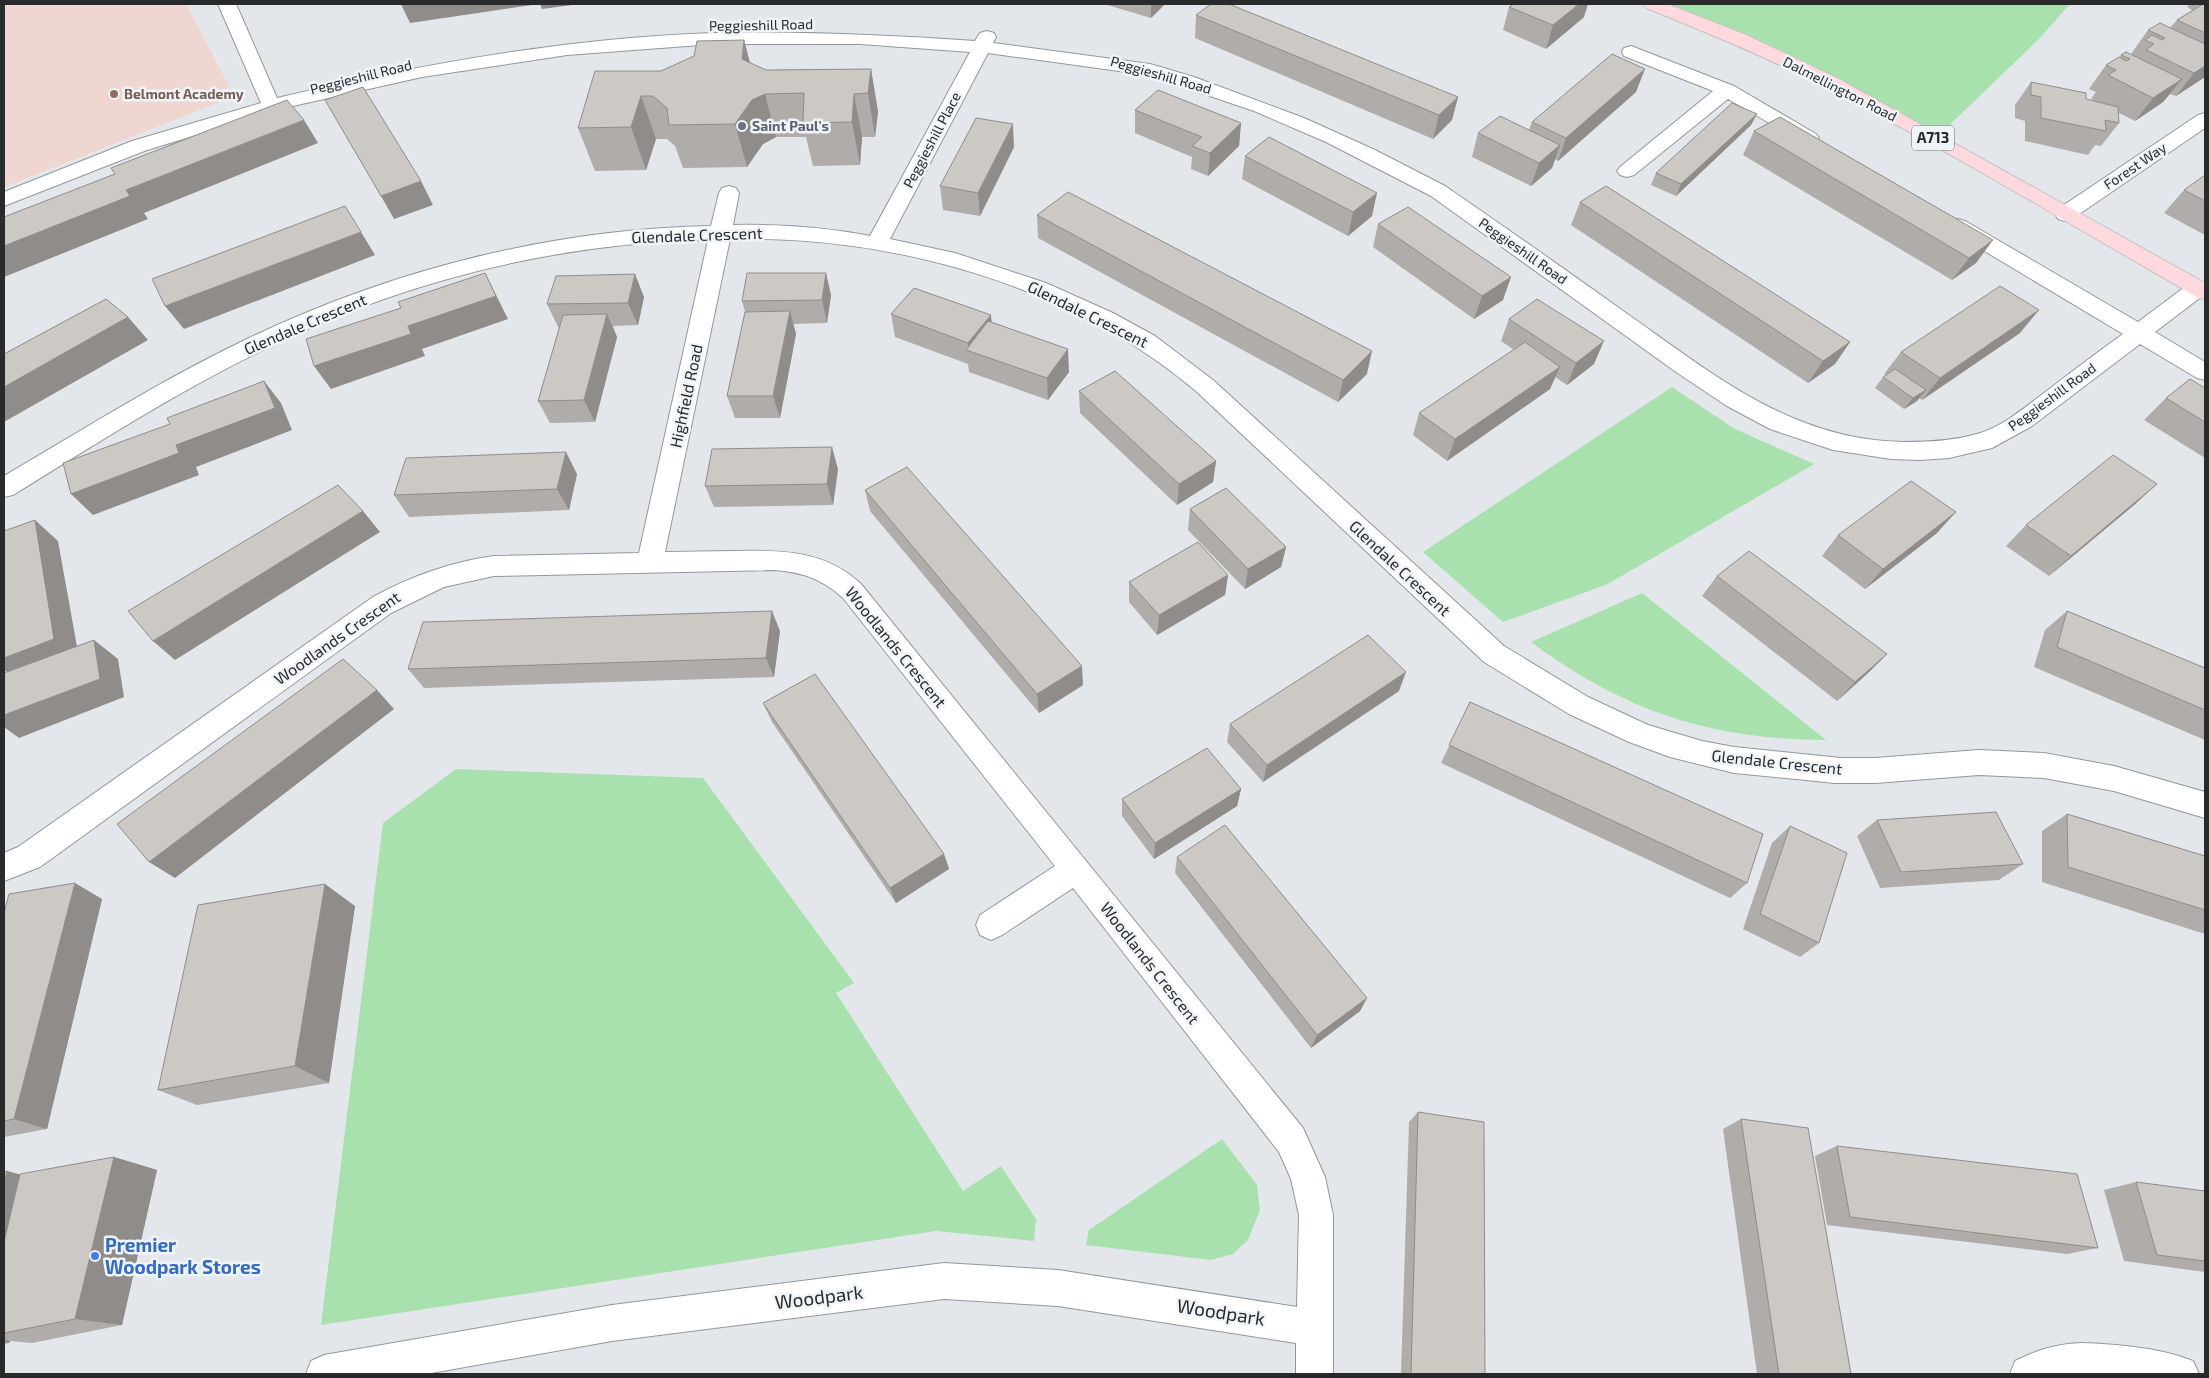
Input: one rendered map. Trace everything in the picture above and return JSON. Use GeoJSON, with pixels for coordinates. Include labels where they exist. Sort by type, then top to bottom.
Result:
{"type":"FeatureCollection","features":[{"type":"Feature","properties":{"kind":"main road","name":"Dalmellington Road"},"geometry":{"type":"LineString","coordinates":[[1652,4],[1737,38],[1832,83],[2202,290]]}},
{"type":"Feature","properties":{"kind":"street"},"geometry":{"type":"LineString","coordinates":[[227,4],[269,101]]}},
{"type":"Feature","properties":{"kind":"street","name":"Peggieshill Road"},"geometry":{"type":"LineString","coordinates":[[4,198],[124,149],[269,101],[436,59],[508,46],[638,30],[737,24],[815,24],[930,30],[987,37],[1095,56],[1170,76],[1275,112],[1336,138],[1438,191],[1727,395],[1785,425],[1817,436],[1850,444],[1883,450],[1916,451],[1978,443],[2003,433],[2024,420],[2140,332],[2202,290]]}},
{"type":"Feature","properties":{"kind":"street","name":"Peggieshill Place"},"geometry":{"type":"LineString","coordinates":[[877,243],[987,37]]}},
{"type":"Feature","properties":{"kind":"street"},"geometry":{"type":"LineString","coordinates":[[1631,52],[1727,90],[1830,150]]}},
{"type":"Feature","properties":{"kind":"street"},"geometry":{"type":"LineString","coordinates":[[1627,171],[1727,90]]}},
{"type":"Feature","properties":{"kind":"street","name":"Forest Way"},"geometry":{"type":"LineString","coordinates":[[2065,214],[2205,119]]}},
{"type":"Feature","properties":{"kind":"street","name":"Highfield Road"},"geometry":{"type":"LineString","coordinates":[[650,562],[729,193]]}},
{"type":"Feature","properties":{"kind":"street"},"geometry":{"type":"LineString","coordinates":[[1942,216],[2205,372]]}},
{"type":"Feature","properties":{"kind":"street","name":"Glendale Crescent"},"geometry":{"type":"LineString","coordinates":[[4,488],[203,371],[248,347],[341,307],[438,275],[537,250],[652,234],[721,231],[822,236],[877,243],[925,252],[1018,280],[1062,298],[1136,334],[1165,353],[1205,386],[1494,654],[1531,679],[1631,731],[1699,753],[1769,764],[1854,771],[1971,764],[2021,764],[2084,773],[2150,788],[2205,805]]}},
{"type":"Feature","properties":{"kind":"street","name":"Woodlands Crescent"},"geometry":{"type":"LineString","coordinates":[[4,867],[29,857],[374,611],[407,590],[456,572],[494,566],[794,560],[821,568],[842,580],[1291,1140],[1308,1176],[1316,1215],[1314,1374]]}},
{"type":"Feature","properties":{"kind":"street"},"geometry":{"type":"LineString","coordinates":[[991,925],[1076,870]]}},
{"type":"Feature","properties":{"kind":"street","name":"Woodpark"},"geometry":{"type":"LineString","coordinates":[[324,1374],[612,1323],[944,1281],[1058,1288],[1316,1328]]}},
{"type":"Feature","properties":{"kind":"street"},"geometry":{"type":"LineString","coordinates":[[2028,1374],[2036,1368],[2060,1361],[2088,1361],[2180,1374]]}},
{"type":"Feature","properties":{"kind":"shaded area","name":"Belmont Academy"},"geometry":{"type":"Polygon","coordinates":[[[4,4],[186,4],[229,86],[220,102],[4,187],[4,4]]]}},
{"type":"Feature","properties":{"kind":"green space"},"geometry":{"type":"Polygon","coordinates":[[[1652,4],[2070,4],[2039,39],[1935,139],[1737,38],[1652,4]]]}},
{"type":"Feature","properties":{"kind":"green space"},"geometry":{"type":"Polygon","coordinates":[[[1672,387],[1735,429],[1814,464],[1608,584],[1503,622],[1423,552],[1672,387]]]}},
{"type":"Feature","properties":{"kind":"green space"},"geometry":{"type":"Polygon","coordinates":[[[1642,593],[1826,740],[1743,734],[1706,727],[1670,717],[1635,704],[1601,687],[1531,642],[1642,593]]]}},
{"type":"Feature","properties":{"kind":"green space"},"geometry":{"type":"Polygon","coordinates":[[[456,769],[703,778],[854,983],[836,993],[963,1191],[1001,1166],[1036,1219],[1034,1241],[936,1231],[321,1325],[383,823],[456,769]]]}},
{"type":"Feature","properties":{"kind":"green space"},"geometry":{"type":"Polygon","coordinates":[[[1222,1139],[1257,1185],[1260,1210],[1248,1240],[1233,1254],[1211,1260],[1086,1245],[1089,1230],[1222,1139]]]}},
{"type":"Feature","properties":{"kind":"building"},"geometry":{"type":"Polygon","coordinates":[[[1211,4],[1229,4],[1458,97],[1439,115],[1196,15],[1211,4]]]}},
{"type":"Feature","properties":{"kind":"building"},"geometry":{"type":"Polygon","coordinates":[[[1514,4],[1579,4],[1553,25],[1509,7],[1514,4]]]}},
{"type":"Feature","properties":{"kind":"building"},"geometry":{"type":"Polygon","coordinates":[[[2205,4],[2205,33],[2177,20],[2205,4]]]}},
{"type":"Feature","properties":{"kind":"building"},"geometry":{"type":"Polygon","coordinates":[[[2160,23],[2205,44],[2205,66],[2194,73],[2146,50],[2154,44],[2145,40],[2152,35],[2162,40],[2165,38],[2148,30],[2160,23]]]}},
{"type":"Feature","properties":{"kind":"building"},"geometry":{"type":"Polygon","coordinates":[[[744,40],[742,59],[766,70],[871,69],[868,93],[854,94],[852,122],[803,123],[804,93],[765,94],[752,100],[735,124],[669,125],[667,108],[653,96],[641,96],[631,127],[578,128],[595,71],[661,71],[694,56],[697,41],[744,40]]]}},
{"type":"Feature","properties":{"kind":"building"},"geometry":{"type":"Polygon","coordinates":[[[2126,52],[2182,79],[2153,98],[2108,75],[2116,70],[2106,65],[2119,57],[2126,61],[2130,59],[2121,55],[2126,52]]]}},
{"type":"Feature","properties":{"kind":"building"},"geometry":{"type":"Polygon","coordinates":[[[1612,54],[1645,69],[1566,138],[1532,122],[1612,54]]]}},
{"type":"Feature","properties":{"kind":"building"},"geometry":{"type":"Polygon","coordinates":[[[2031,82],[2086,93],[2086,99],[2118,107],[2119,123],[2105,120],[2106,131],[2041,118],[2041,97],[2031,95],[2031,82]]]}},
{"type":"Feature","properties":{"kind":"building"},"geometry":{"type":"Polygon","coordinates":[[[363,87],[421,181],[381,196],[325,100],[363,87]]]}},
{"type":"Feature","properties":{"kind":"building"},"geometry":{"type":"Polygon","coordinates":[[[1158,90],[1241,123],[1210,153],[1192,146],[1202,137],[1135,110],[1158,90]]]}},
{"type":"Feature","properties":{"kind":"building"},"geometry":{"type":"Polygon","coordinates":[[[287,100],[304,120],[126,190],[130,196],[4,246],[4,217],[115,174],[111,168],[287,100]]]}},
{"type":"Feature","properties":{"kind":"building"},"geometry":{"type":"Polygon","coordinates":[[[1732,103],[1757,114],[1681,184],[1656,173],[1732,103]]]}},
{"type":"Feature","properties":{"kind":"building"},"geometry":{"type":"Polygon","coordinates":[[[1500,116],[1560,145],[1539,163],[1478,133],[1500,116]]]}},
{"type":"Feature","properties":{"kind":"building"},"geometry":{"type":"Polygon","coordinates":[[[1780,117],[1993,240],[1969,258],[1754,131],[1780,117]]]}},
{"type":"Feature","properties":{"kind":"building"},"geometry":{"type":"Polygon","coordinates":[[[976,118],[1013,124],[978,193],[940,186],[976,118]]]}},
{"type":"Feature","properties":{"kind":"building"},"geometry":{"type":"Polygon","coordinates":[[[1269,137],[1377,193],[1353,212],[1245,156],[1269,137]]]}},
{"type":"Feature","properties":{"kind":"building"},"geometry":{"type":"Polygon","coordinates":[[[2205,175],[2205,201],[2184,190],[2205,175]]]}},
{"type":"Feature","properties":{"kind":"building"},"geometry":{"type":"Polygon","coordinates":[[[1606,186],[1850,342],[1823,361],[1580,202],[1606,186]]]}},
{"type":"Feature","properties":{"kind":"building"},"geometry":{"type":"Polygon","coordinates":[[[1068,192],[1372,351],[1343,380],[1037,215],[1068,192]]]}},
{"type":"Feature","properties":{"kind":"building"},"geometry":{"type":"Polygon","coordinates":[[[345,206],[361,232],[165,306],[152,279],[345,206]]]}},
{"type":"Feature","properties":{"kind":"building"},"geometry":{"type":"Polygon","coordinates":[[[1408,207],[1511,277],[1482,296],[1378,224],[1408,207]]]}},
{"type":"Feature","properties":{"kind":"building"},"geometry":{"type":"Polygon","coordinates":[[[485,273],[496,296],[408,326],[411,334],[314,366],[306,339],[401,308],[398,302],[485,273]]]}},
{"type":"Feature","properties":{"kind":"building"},"geometry":{"type":"Polygon","coordinates":[[[747,273],[826,273],[822,300],[742,301],[747,273]]]}},
{"type":"Feature","properties":{"kind":"building"},"geometry":{"type":"Polygon","coordinates":[[[635,274],[628,303],[547,304],[556,276],[635,274]]]}},
{"type":"Feature","properties":{"kind":"building"},"geometry":{"type":"Polygon","coordinates":[[[2000,286],[2039,310],[1940,378],[1901,352],[2000,286]]]}},
{"type":"Feature","properties":{"kind":"building"},"geometry":{"type":"Polygon","coordinates":[[[914,288],[991,315],[968,343],[891,314],[914,288]]]}},
{"type":"Feature","properties":{"kind":"building"},"geometry":{"type":"Polygon","coordinates":[[[106,299],[128,317],[4,387],[4,354],[106,299]]]}},
{"type":"Feature","properties":{"kind":"building"},"geometry":{"type":"Polygon","coordinates":[[[1537,299],[1604,341],[1576,363],[1509,319],[1537,299]]]}},
{"type":"Feature","properties":{"kind":"building"},"geometry":{"type":"Polygon","coordinates":[[[790,311],[773,396],[727,396],[745,312],[790,311]]]}},
{"type":"Feature","properties":{"kind":"building"},"geometry":{"type":"Polygon","coordinates":[[[607,314],[584,400],[538,401],[563,315],[607,314]]]}},
{"type":"Feature","properties":{"kind":"building"},"geometry":{"type":"Polygon","coordinates":[[[988,321],[1068,349],[1047,378],[966,350],[988,321]]]}},
{"type":"Feature","properties":{"kind":"building"},"geometry":{"type":"Polygon","coordinates":[[[1525,342],[1560,367],[1455,439],[1419,413],[1525,342]]]}},
{"type":"Feature","properties":{"kind":"building"},"geometry":{"type":"Polygon","coordinates":[[[1895,369],[1926,390],[1913,398],[1883,377],[1895,369]]]}},
{"type":"Feature","properties":{"kind":"building"},"geometry":{"type":"Polygon","coordinates":[[[1115,371],[1216,461],[1179,484],[1079,391],[1115,371]]]}},
{"type":"Feature","properties":{"kind":"building"},"geometry":{"type":"Polygon","coordinates":[[[2190,379],[2205,388],[2205,422],[2166,398],[2190,379]]]}},
{"type":"Feature","properties":{"kind":"building"},"geometry":{"type":"Polygon","coordinates":[[[264,381],[275,408],[176,445],[179,453],[71,494],[63,463],[170,424],[167,418],[264,381]]]}},
{"type":"Feature","properties":{"kind":"building"},"geometry":{"type":"Polygon","coordinates":[[[832,447],[827,484],[705,486],[712,449],[832,447]]]}},
{"type":"Feature","properties":{"kind":"building"},"geometry":{"type":"Polygon","coordinates":[[[566,452],[557,489],[394,495],[406,458],[566,452]]]}},
{"type":"Feature","properties":{"kind":"building"},"geometry":{"type":"Polygon","coordinates":[[[2113,455],[2157,484],[2071,556],[2026,525],[2113,455]]]}},
{"type":"Feature","properties":{"kind":"building"},"geometry":{"type":"Polygon","coordinates":[[[907,467],[1082,666],[1037,694],[865,490],[907,467]]]}},
{"type":"Feature","properties":{"kind":"building"},"geometry":{"type":"Polygon","coordinates":[[[1911,481],[1956,512],[1883,569],[1838,535],[1911,481]]]}},
{"type":"Feature","properties":{"kind":"building"},"geometry":{"type":"Polygon","coordinates":[[[338,485],[363,511],[153,641],[128,611],[338,485]]]}},
{"type":"Feature","properties":{"kind":"building"},"geometry":{"type":"Polygon","coordinates":[[[1226,488],[1286,547],[1248,569],[1190,509],[1226,488]]]}},
{"type":"Feature","properties":{"kind":"building"},"geometry":{"type":"Polygon","coordinates":[[[35,520],[54,639],[4,658],[4,531],[35,520]]]}},
{"type":"Feature","properties":{"kind":"building"},"geometry":{"type":"Polygon","coordinates":[[[1198,542],[1228,575],[1159,615],[1129,582],[1198,542]]]}},
{"type":"Feature","properties":{"kind":"building"},"geometry":{"type":"Polygon","coordinates":[[[1749,551],[1887,654],[1855,682],[1717,576],[1749,551]]]}},
{"type":"Feature","properties":{"kind":"building"},"geometry":{"type":"Polygon","coordinates":[[[772,611],[766,658],[408,669],[423,622],[772,611]]]}},
{"type":"Feature","properties":{"kind":"building"},"geometry":{"type":"Polygon","coordinates":[[[2067,611],[2205,668],[2205,710],[2057,647],[2067,611]]]}},
{"type":"Feature","properties":{"kind":"building"},"geometry":{"type":"Polygon","coordinates":[[[1368,635],[1406,672],[1267,765],[1230,724],[1368,635]]]}},
{"type":"Feature","properties":{"kind":"building"},"geometry":{"type":"Polygon","coordinates":[[[94,640],[100,679],[4,715],[4,673],[94,640]]]}},
{"type":"Feature","properties":{"kind":"building"},"geometry":{"type":"Polygon","coordinates":[[[343,659],[377,690],[149,862],[117,824],[343,659]]]}},
{"type":"Feature","properties":{"kind":"building"},"geometry":{"type":"Polygon","coordinates":[[[815,674],[944,854],[890,888],[763,703],[815,674]]]}},
{"type":"Feature","properties":{"kind":"building"},"geometry":{"type":"Polygon","coordinates":[[[1470,702],[1763,834],[1747,883],[1449,745],[1470,702]]]}},
{"type":"Feature","properties":{"kind":"building"},"geometry":{"type":"Polygon","coordinates":[[[1207,748],[1241,789],[1155,843],[1122,799],[1207,748]]]}},
{"type":"Feature","properties":{"kind":"building"},"geometry":{"type":"Polygon","coordinates":[[[1996,812],[2023,864],[1901,872],[1877,820],[1996,812]]]}},
{"type":"Feature","properties":{"kind":"building"},"geometry":{"type":"Polygon","coordinates":[[[2067,814],[2205,856],[2205,910],[2068,867],[2067,814]]]}},
{"type":"Feature","properties":{"kind":"building"},"geometry":{"type":"Polygon","coordinates":[[[1225,825],[1367,998],[1317,1035],[1177,857],[1225,825]]]}},
{"type":"Feature","properties":{"kind":"building"},"geometry":{"type":"Polygon","coordinates":[[[1790,826],[1847,853],[1819,943],[1760,914],[1790,826]]]}},
{"type":"Feature","properties":{"kind":"building"},"geometry":{"type":"Polygon","coordinates":[[[75,883],[14,1119],[4,1121],[4,913],[9,894],[75,883]]]}},
{"type":"Feature","properties":{"kind":"building"},"geometry":{"type":"Polygon","coordinates":[[[325,884],[295,1066],[158,1090],[198,905],[325,884]]]}},
{"type":"Feature","properties":{"kind":"building"},"geometry":{"type":"Polygon","coordinates":[[[1418,1112],[1484,1122],[1485,1374],[1411,1374],[1418,1112]]]}},
{"type":"Feature","properties":{"kind":"building"},"geometry":{"type":"Polygon","coordinates":[[[1741,1119],[1808,1128],[1851,1374],[1779,1374],[1741,1119]]]}},
{"type":"Feature","properties":{"kind":"building"},"geometry":{"type":"Polygon","coordinates":[[[1837,1146],[2077,1174],[2098,1248],[1850,1217],[1837,1146]]]}},
{"type":"Feature","properties":{"kind":"building"},"geometry":{"type":"Polygon","coordinates":[[[114,1157],[75,1319],[4,1333],[4,1242],[20,1174],[114,1157]]]}},
{"type":"Feature","properties":{"kind":"building"},"geometry":{"type":"Polygon","coordinates":[[[7,1171],[4,1183],[4,1172],[7,1171]]]}},
{"type":"Feature","properties":{"kind":"building"},"geometry":{"type":"Polygon","coordinates":[[[2136,1182],[2205,1191],[2205,1261],[2157,1255],[2136,1182]]]}},
{"type":"Feature","properties":{"kind":"place","name":"Belmont Academy"},"geometry":{"type":"Point","coordinates":[114,94]}},
{"type":"Feature","properties":{"kind":"place","name":"Saint Paul's"},"geometry":{"type":"Point","coordinates":[742,126]}},
{"type":"Feature","properties":{"kind":"place","name":"Premier Woodpark Stores"},"geometry":{"type":"Point","coordinates":[95,1256]}}]}
